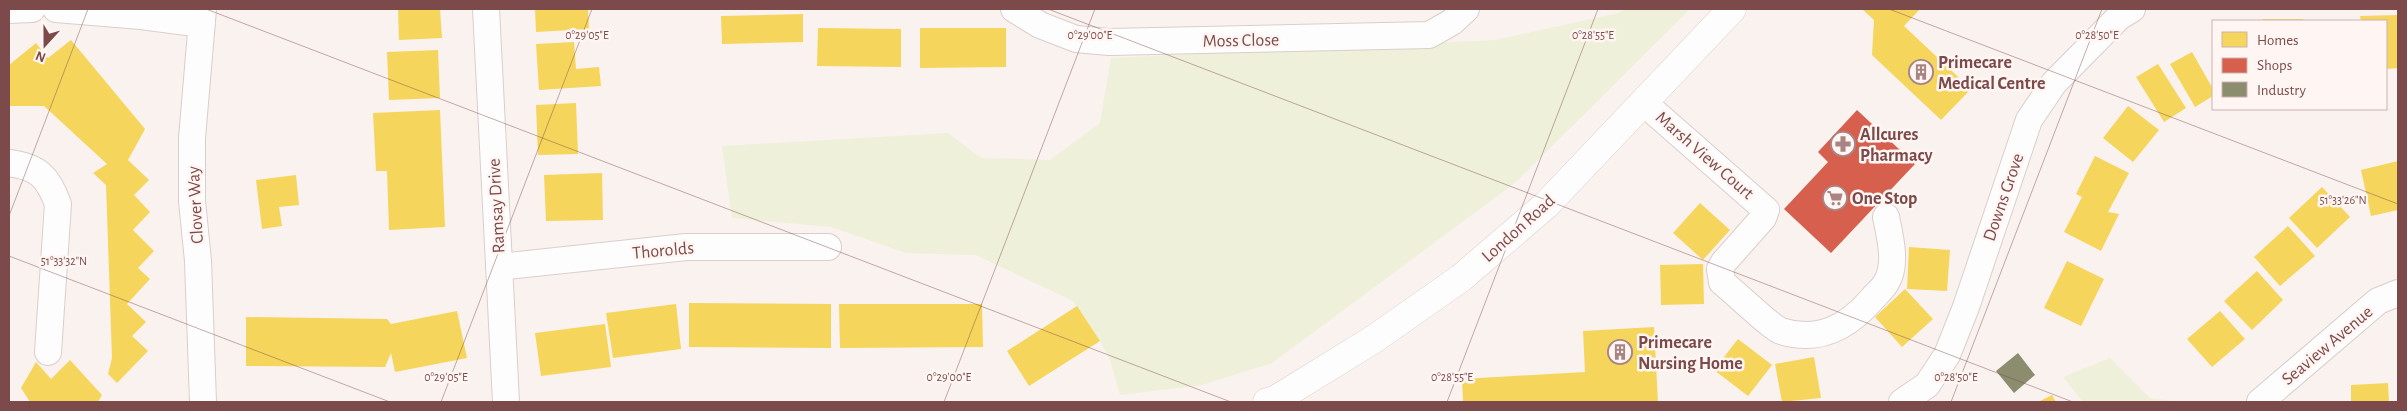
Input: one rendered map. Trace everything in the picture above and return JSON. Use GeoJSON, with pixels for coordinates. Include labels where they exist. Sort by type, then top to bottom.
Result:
{"type":"FeatureCollection","features":[{"type":"Feature","properties":{"kind":"main road","name":"London Road"},"geometry":{"type":"LineString","coordinates":[[1273,401],[1374,339],[1461,278],[1546,205],[1732,9]]}},
{"type":"Feature","properties":{"kind":"street"},"geometry":{"type":"LineString","coordinates":[[9,10],[32,9]]}},
{"type":"Feature","properties":{"kind":"street"},"geometry":{"type":"LineString","coordinates":[[56,9],[141,16],[202,17]]}},
{"type":"Feature","properties":{"kind":"street","name":"Ramsay Drive"},"geometry":{"type":"LineString","coordinates":[[486,9],[506,402]]}},
{"type":"Feature","properties":{"kind":"street","name":"Moss Close"},"geometry":{"type":"LineString","coordinates":[[1014,9],[1040,25],[1076,39],[1138,42],[1428,35],[1452,22],[1466,9]]}},
{"type":"Feature","properties":{"kind":"street","name":"Downs Grove"},"geometry":{"type":"LineString","coordinates":[[1902,402],[1927,385],[1947,355],[1966,307],[2029,120],[2054,83],[2119,16],[2132,9]]}},
{"type":"Feature","properties":{"kind":"street","name":"Clover Way"},"geometry":{"type":"LineString","coordinates":[[202,17],[194,110],[192,202],[198,261],[203,402]]}},
{"type":"Feature","properties":{"kind":"street","name":"Marsh View Court"},"geometry":{"type":"LineString","coordinates":[[1644,103],[1766,210],[1763,218],[1720,269],[1722,282],[1780,330],[1808,336],[1825,334],[1840,328],[1866,306],[1888,281],[1893,249],[1886,217]]}},
{"type":"Feature","properties":{"kind":"street"},"geometry":{"type":"LineString","coordinates":[[9,163],[32,167],[50,182],[58,204],[48,352]]}},
{"type":"Feature","properties":{"kind":"street","name":"Thorolds"},"geometry":{"type":"LineString","coordinates":[[499,268],[686,247],[828,247]]}},
{"type":"Feature","properties":{"kind":"street","name":"Seaview Avenue"},"geometry":{"type":"LineString","coordinates":[[2260,402],[2378,301],[2398,293]]}},
{"type":"Feature","properties":{"kind":"green space"},"geometry":{"type":"Polygon","coordinates":[[[1624,9],[1690,9],[1515,183],[1272,363],[1202,385],[1120,395],[1110,360],[1100,341],[1073,301],[976,255],[906,253],[831,227],[732,218],[722,146],[948,133],[981,158],[1050,160],[1100,123],[1111,58],[1495,40],[1618,13],[1624,9]]]}},
{"type":"Feature","properties":{"kind":"green space"},"geometry":{"type":"Polygon","coordinates":[[[2110,358],[2150,398],[2179,402],[2083,402],[2063,377],[2110,358]]]}},
{"type":"Feature","properties":{"kind":"building: Homes"},"geometry":{"type":"Polygon","coordinates":[[[398,9],[440,9],[442,38],[399,40],[398,9]]]}},
{"type":"Feature","properties":{"kind":"building: Homes"},"geometry":{"type":"Polygon","coordinates":[[[535,9],[588,9],[589,29],[536,32],[535,9]]]}},
{"type":"Feature","properties":{"kind":"building: Homes","name":"Primecare Medical Centre"},"geometry":{"type":"Polygon","coordinates":[[[1862,9],[1920,9],[1904,26],[1971,89],[1941,120],[1872,55],[1874,20],[1862,9]]]}},
{"type":"Feature","properties":{"kind":"building: Homes"},"geometry":{"type":"Polygon","coordinates":[[[803,14],[803,42],[722,44],[721,16],[803,14]]]}},
{"type":"Feature","properties":{"kind":"building: Homes"},"geometry":{"type":"Polygon","coordinates":[[[2398,15],[2398,68],[2387,69],[2387,20],[2361,20],[2360,16],[2398,15]]]}},
{"type":"Feature","properties":{"kind":"building: Homes"},"geometry":{"type":"Polygon","coordinates":[[[2263,19],[2303,19],[2303,20],[2263,19]]]}},
{"type":"Feature","properties":{"kind":"building: Homes"},"geometry":{"type":"Polygon","coordinates":[[[818,28],[901,29],[901,67],[817,66],[818,28]]]}},
{"type":"Feature","properties":{"kind":"building: Homes"},"geometry":{"type":"Polygon","coordinates":[[[920,28],[1006,28],[1006,67],[920,68],[920,28]]]}},
{"type":"Feature","properties":{"kind":"building: Homes"},"geometry":{"type":"Polygon","coordinates":[[[71,40],[145,129],[128,160],[149,180],[134,195],[150,212],[133,230],[154,251],[138,268],[150,279],[127,304],[146,322],[132,336],[148,351],[117,383],[108,374],[112,358],[106,185],[93,173],[107,164],[44,106],[9,106],[9,65],[36,43],[48,58],[71,40]]]}},
{"type":"Feature","properties":{"kind":"building: Homes"},"geometry":{"type":"Polygon","coordinates":[[[574,42],[576,69],[599,67],[601,86],[539,90],[536,44],[574,42]]]}},
{"type":"Feature","properties":{"kind":"building: Homes"},"geometry":{"type":"Polygon","coordinates":[[[438,50],[440,98],[389,100],[387,52],[438,50]]]}},
{"type":"Feature","properties":{"kind":"building: Homes"},"geometry":{"type":"Polygon","coordinates":[[[2192,52],[2212,87],[2212,97],[2195,107],[2170,64],[2192,52]]]}},
{"type":"Feature","properties":{"kind":"building: Homes"},"geometry":{"type":"Polygon","coordinates":[[[2158,64],[2186,108],[2164,122],[2136,77],[2158,64]]]}},
{"type":"Feature","properties":{"kind":"building: Homes"},"geometry":{"type":"Polygon","coordinates":[[[576,103],[578,154],[538,155],[536,105],[576,103]]]}},
{"type":"Feature","properties":{"kind":"building: Homes"},"geometry":{"type":"Polygon","coordinates":[[[2128,106],[2159,130],[2133,162],[2103,138],[2128,106]]]}},
{"type":"Feature","properties":{"kind":"building: Homes"},"geometry":{"type":"Polygon","coordinates":[[[440,110],[445,227],[389,230],[387,171],[376,171],[373,113],[440,110]]]}},
{"type":"Feature","properties":{"kind":"building: Homes"},"geometry":{"type":"Polygon","coordinates":[[[2095,156],[2129,173],[2108,212],[2119,214],[2101,251],[2064,232],[2082,197],[2076,194],[2095,156]]]}},
{"type":"Feature","properties":{"kind":"building: Homes"},"geometry":{"type":"Polygon","coordinates":[[[2398,161],[2398,210],[2371,216],[2361,170],[2398,161]]]}},
{"type":"Feature","properties":{"kind":"building: Homes"},"geometry":{"type":"Polygon","coordinates":[[[602,173],[603,220],[546,221],[544,175],[602,173]]]}},
{"type":"Feature","properties":{"kind":"building: Homes"},"geometry":{"type":"Polygon","coordinates":[[[296,175],[299,205],[279,207],[282,226],[262,229],[256,180],[296,175]]]}},
{"type":"Feature","properties":{"kind":"building: Homes"},"geometry":{"type":"Polygon","coordinates":[[[2322,187],[2350,217],[2317,248],[2289,218],[2322,187]]]}},
{"type":"Feature","properties":{"kind":"building: Homes"},"geometry":{"type":"Polygon","coordinates":[[[1700,203],[1730,230],[1703,260],[1673,233],[1700,203]]]}},
{"type":"Feature","properties":{"kind":"building: Homes"},"geometry":{"type":"Polygon","coordinates":[[[2288,226],[2315,256],[2280,286],[2254,257],[2288,226]]]}},
{"type":"Feature","properties":{"kind":"building: Homes"},"geometry":{"type":"Polygon","coordinates":[[[1909,247],[1950,250],[1947,291],[1907,289],[1909,247]]]}},
{"type":"Feature","properties":{"kind":"building: Homes"},"geometry":{"type":"Polygon","coordinates":[[[2067,261],[2104,279],[2081,326],[2044,308],[2067,261]]]}},
{"type":"Feature","properties":{"kind":"building: Homes"},"geometry":{"type":"Polygon","coordinates":[[[1703,264],[1704,304],[1661,305],[1660,265],[1703,264]]]}},
{"type":"Feature","properties":{"kind":"building: Homes"},"geometry":{"type":"Polygon","coordinates":[[[2257,271],[2283,300],[2252,330],[2224,301],[2257,271]]]}},
{"type":"Feature","properties":{"kind":"building: Homes"},"geometry":{"type":"Polygon","coordinates":[[[1905,289],[1933,319],[1902,347],[1875,317],[1905,289]]]}},
{"type":"Feature","properties":{"kind":"building: Homes"},"geometry":{"type":"Polygon","coordinates":[[[689,303],[831,304],[831,348],[689,347],[689,303]]]}},
{"type":"Feature","properties":{"kind":"building: Homes"},"geometry":{"type":"Polygon","coordinates":[[[676,304],[681,349],[613,358],[606,313],[676,304]]]}},
{"type":"Feature","properties":{"kind":"building: Homes"},"geometry":{"type":"Polygon","coordinates":[[[839,304],[982,304],[983,347],[840,348],[839,304]]]}},
{"type":"Feature","properties":{"kind":"building: Homes"},"geometry":{"type":"Polygon","coordinates":[[[1077,306],[1100,341],[1029,386],[1007,351],[1077,306]]]}},
{"type":"Feature","properties":{"kind":"building: Homes"},"geometry":{"type":"Polygon","coordinates":[[[457,311],[467,358],[395,372],[391,353],[385,367],[246,366],[246,317],[387,319],[391,324],[457,311]]]}},
{"type":"Feature","properties":{"kind":"building: Homes"},"geometry":{"type":"Polygon","coordinates":[[[2220,311],[2245,339],[2212,367],[2187,339],[2220,311]]]}},
{"type":"Feature","properties":{"kind":"building: Homes"},"geometry":{"type":"Polygon","coordinates":[[[605,324],[611,367],[541,376],[535,333],[605,324]]]}},
{"type":"Feature","properties":{"kind":"building: Homes","name":"Primecare Nursing Home"},"geometry":{"type":"Polygon","coordinates":[[[1654,327],[1658,402],[1463,402],[1462,379],[1585,372],[1583,331],[1654,327]]]}},
{"type":"Feature","properties":{"kind":"building: Homes"},"geometry":{"type":"Polygon","coordinates":[[[1738,339],[1772,365],[1748,396],[1714,370],[1738,339]]]}},
{"type":"Feature","properties":{"kind":"building: Homes"},"geometry":{"type":"Polygon","coordinates":[[[1814,357],[1821,398],[1782,402],[1775,364],[1814,357]]]}},
{"type":"Feature","properties":{"kind":"building: Homes"},"geometry":{"type":"Polygon","coordinates":[[[70,360],[102,395],[98,402],[30,402],[21,388],[36,362],[51,379],[70,360]]]}},
{"type":"Feature","properties":{"kind":"building: Homes"},"geometry":{"type":"Polygon","coordinates":[[[2388,383],[2389,402],[2351,402],[2351,385],[2388,383]]]}},
{"type":"Feature","properties":{"kind":"building: Homes"},"geometry":{"type":"Polygon","coordinates":[[[2052,395],[2056,402],[2038,402],[2052,395]]]}},
{"type":"Feature","properties":{"kind":"building: Shops"},"geometry":{"type":"Polygon","coordinates":[[[1857,110],[1915,164],[1831,253],[1784,209],[1828,162],[1818,152],[1857,110]]]}},
{"type":"Feature","properties":{"kind":"building: Industry"},"geometry":{"type":"Polygon","coordinates":[[[2018,353],[2035,375],[2014,393],[1996,371],[2018,353]]]}},
{"type":"Feature","properties":{"kind":"place","name":"Primecare Medical Centre"},"geometry":{"type":"Point","coordinates":[1921,72]}},
{"type":"Feature","properties":{"kind":"place","name":"Allcures Pharmacy"},"geometry":{"type":"Point","coordinates":[1843,144]}},
{"type":"Feature","properties":{"kind":"place","name":"One Stop"},"geometry":{"type":"Point","coordinates":[1835,198]}},
{"type":"Feature","properties":{"kind":"place","name":"Primecare Nursing Home"},"geometry":{"type":"Point","coordinates":[1620,352]}}]}
